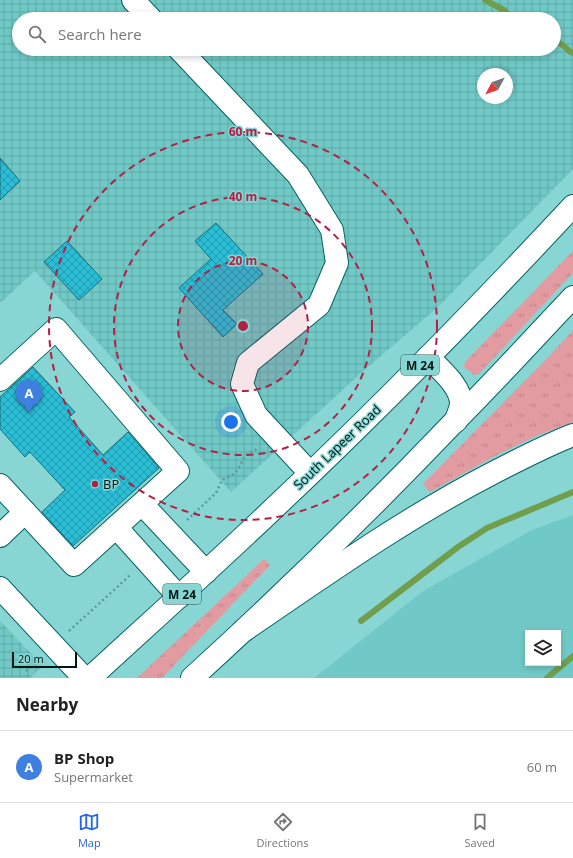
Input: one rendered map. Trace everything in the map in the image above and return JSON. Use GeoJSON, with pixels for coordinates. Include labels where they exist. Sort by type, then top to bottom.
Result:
{"type":"FeatureCollection","features":[{"type":"Feature","properties":{"kind":"main road"},"geometry":{"type":"LineString","coordinates":[[133,0],[144,12]]}},
{"type":"Feature","properties":{"kind":"main road"},"geometry":{"type":"LineString","coordinates":[[186,56],[298,175],[332,230],[337,263],[319,305],[248,363],[242,384],[256,415],[310,473]]}},
{"type":"Feature","properties":{"kind":"main road","name":"South Lapeer Road"},"geometry":{"type":"LineString","coordinates":[[90,678],[206,572],[310,473],[428,357],[573,206]]}},
{"type":"Feature","properties":{"kind":"main road"},"geometry":{"type":"LineString","coordinates":[[192,678],[243,631],[372,505],[456,420],[573,297]]}},
{"type":"Feature","properties":{"kind":"main road"},"geometry":{"type":"LineString","coordinates":[[0,380],[56,329],[178,471],[74,566],[0,485]]}},
{"type":"Feature","properties":{"kind":"main road"},"geometry":{"type":"LineString","coordinates":[[428,357],[452,381],[458,393],[461,405],[456,420]]}},
{"type":"Feature","properties":{"kind":"main road"},"geometry":{"type":"LineString","coordinates":[[243,631],[352,557],[427,509],[461,489],[500,469],[573,435]]}},
{"type":"Feature","properties":{"kind":"main road"},"geometry":{"type":"LineString","coordinates":[[142,504],[206,572]]}},
{"type":"Feature","properties":{"kind":"main road"},"geometry":{"type":"LineString","coordinates":[[0,536],[25,512]]}},
{"type":"Feature","properties":{"kind":"main road"},"geometry":{"type":"LineString","coordinates":[[116,528],[179,597]]}},
{"type":"Feature","properties":{"kind":"main road"},"geometry":{"type":"LineString","coordinates":[[0,588],[84,678]]}},
{"type":"Feature","properties":{"kind":"path"},"geometry":{"type":"LineString","coordinates":[[186,520],[216,493],[222,480],[234,474],[247,454],[258,449]]}},
{"type":"Feature","properties":{"kind":"path"},"geometry":{"type":"LineString","coordinates":[[75,626],[133,571]]}},
{"type":"Feature","properties":{"kind":"path"},"geometry":{"type":"LineString","coordinates":[[26,671],[32,666]]}},
{"type":"Feature","properties":{"kind":"shaded area"},"geometry":{"type":"Polygon","coordinates":[[[0,0],[573,0],[573,169],[438,307],[361,373],[231,492],[35,271],[0,303],[0,0]]]}},
{"type":"Feature","properties":{"kind":"shaded area"},"geometry":{"type":"Polygon","coordinates":[[[573,515],[573,678],[314,678],[423,591],[532,530],[573,515]]]}},
{"type":"Feature","properties":{"kind":"shaded area"},"geometry":{"type":"Polygon","coordinates":[[[0,621],[43,666],[30,678],[0,678],[0,621]]]}},
{"type":"Feature","properties":{"kind":"green space"},"geometry":{"type":"Polygon","coordinates":[[[573,251],[573,273],[479,374],[474,375],[464,367],[465,362],[573,251]]]}},
{"type":"Feature","properties":{"kind":"green space"},"geometry":{"type":"Polygon","coordinates":[[[573,330],[573,422],[534,437],[497,455],[430,492],[423,484],[573,330]]]}},
{"type":"Feature","properties":{"kind":"green space"},"geometry":{"type":"Polygon","coordinates":[[[264,559],[270,565],[162,678],[137,678],[264,559]]]}},
{"type":"Feature","properties":{"kind":"building"},"geometry":{"type":"Polygon","coordinates":[[[0,158],[20,181],[0,200],[0,158]]]}},
{"type":"Feature","properties":{"kind":"building"},"geometry":{"type":"Polygon","coordinates":[[[216,223],[263,274],[223,310],[237,324],[223,337],[179,288],[211,259],[195,241],[216,223]]]}},
{"type":"Feature","properties":{"kind":"building"},"geometry":{"type":"Polygon","coordinates":[[[67,241],[102,279],[79,300],[44,262],[67,241]]]}},
{"type":"Feature","properties":{"kind":"building"},"geometry":{"type":"Polygon","coordinates":[[[33,367],[75,412],[69,417],[103,455],[128,432],[159,468],[73,546],[42,512],[65,490],[30,452],[25,457],[0,429],[0,397],[33,367]]]}},
{"type":"Feature","properties":{"kind":"waterway"},"geometry":{"type":"LineString","coordinates":[[485,0],[506,12]]}},
{"type":"Feature","properties":{"kind":"waterway"},"geometry":{"type":"LineString","coordinates":[[561,44],[573,53]]}},
{"type":"Feature","properties":{"kind":"waterway"},"geometry":{"type":"LineString","coordinates":[[361,621],[458,547],[487,528],[573,492]]}},
{"type":"Feature","properties":{"kind":"waterway"},"geometry":{"type":"LineString","coordinates":[[547,678],[573,656]]}},
{"type":"Feature","properties":{"kind":"place","name":"BP Shop"},"geometry":{"type":"Point","coordinates":[29,413]}},
{"type":"Feature","properties":{"kind":"place","name":"BP"},"geometry":{"type":"Point","coordinates":[95,484]}}]}
